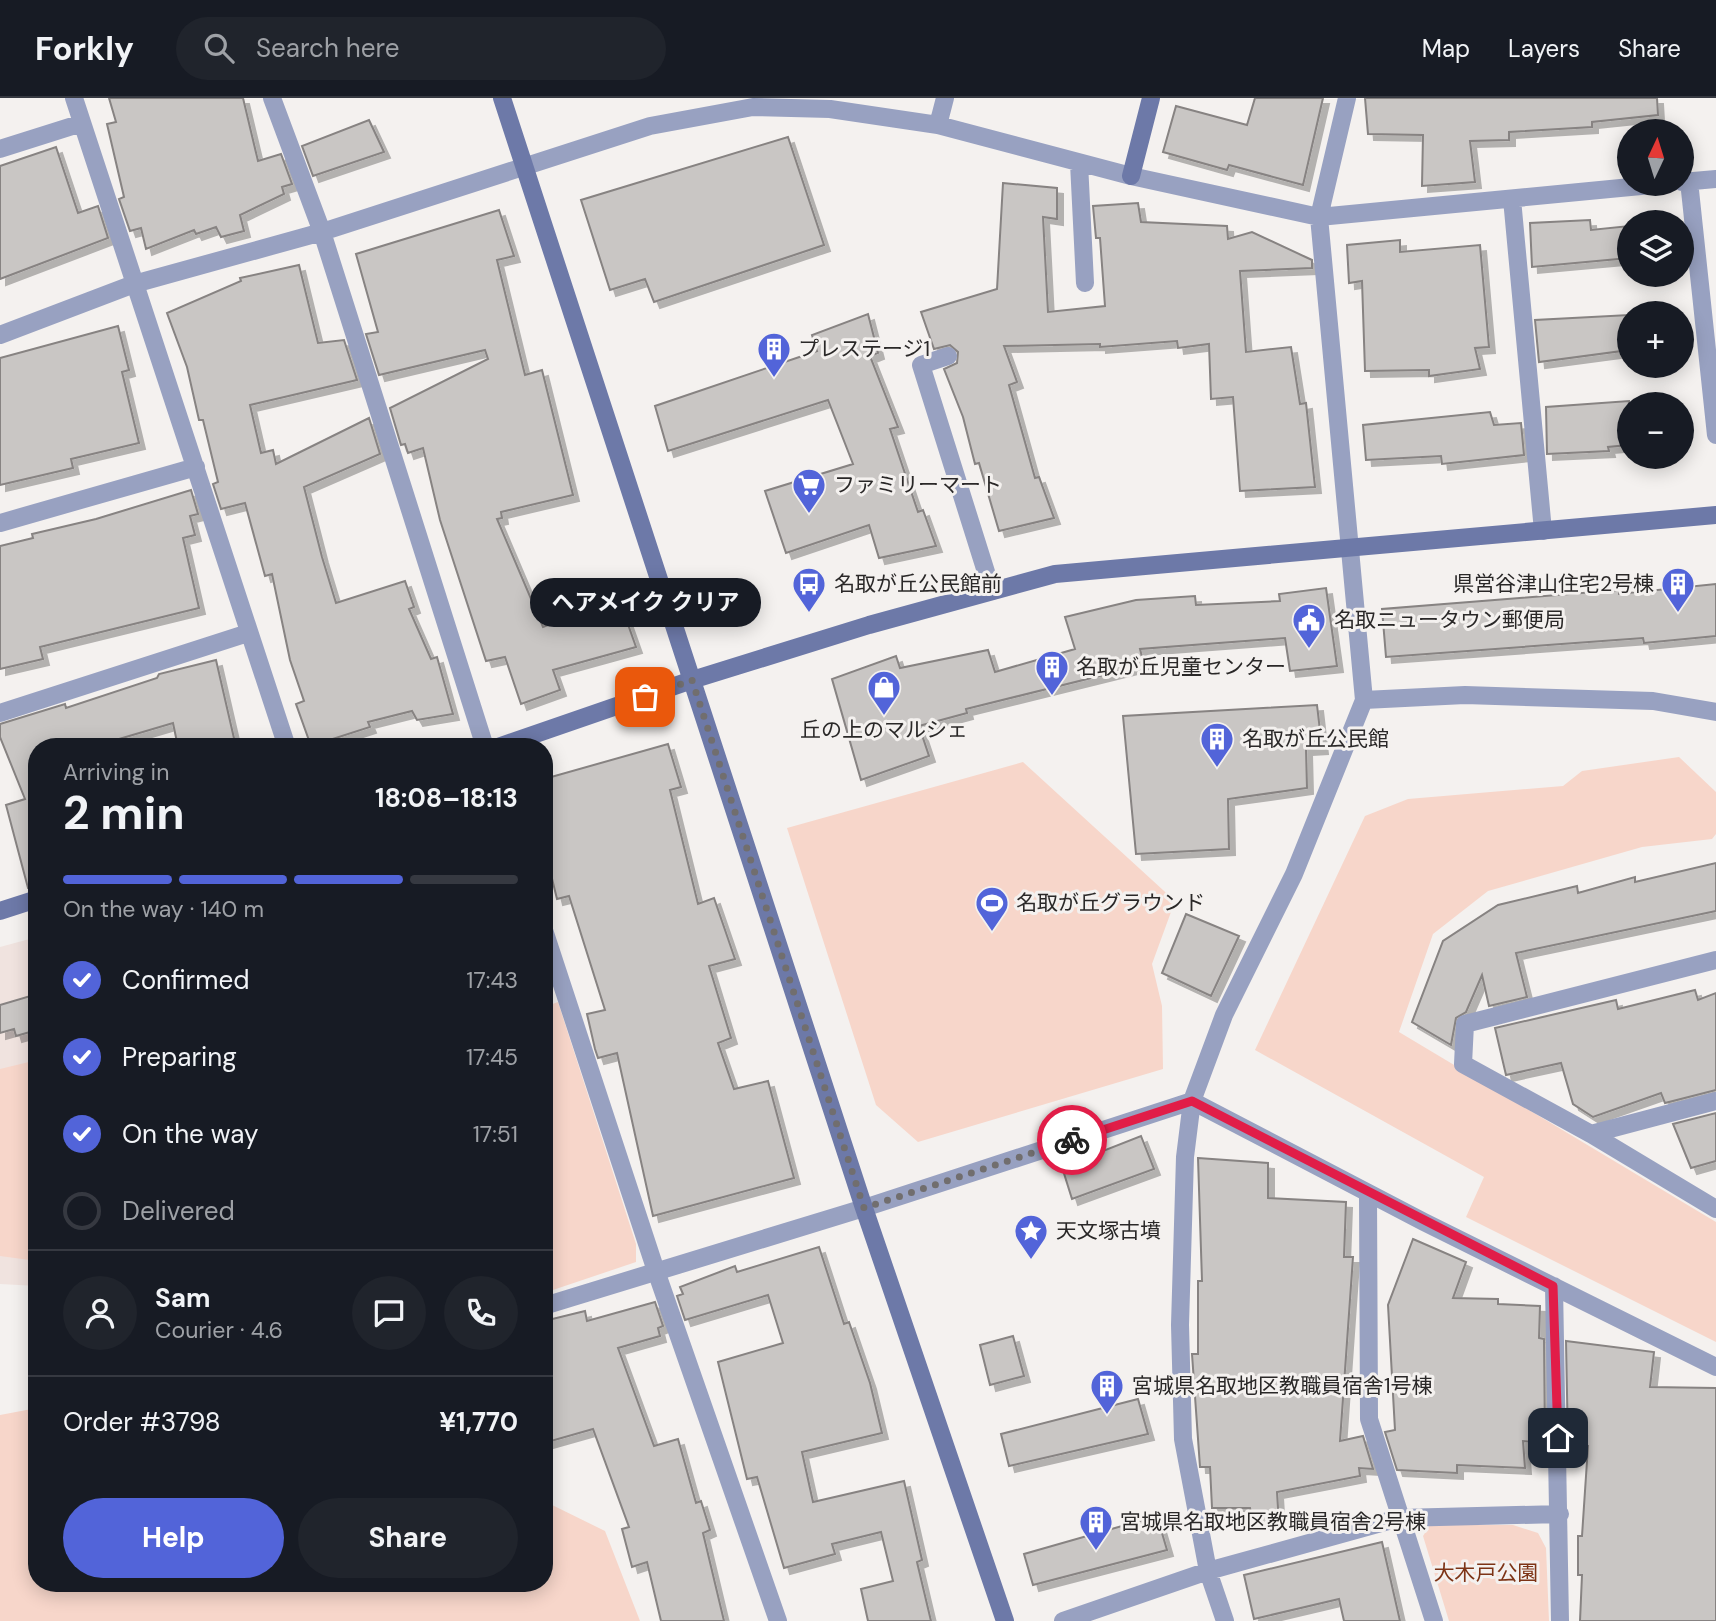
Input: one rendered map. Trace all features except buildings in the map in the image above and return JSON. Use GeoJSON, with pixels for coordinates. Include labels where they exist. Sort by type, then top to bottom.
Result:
{"type":"FeatureCollection","features":[{"type":"Feature","properties":{"kind":"street"},"geometry":{"type":"LineString","coordinates":[[74,98],[283,738]]}},
{"type":"Feature","properties":{"kind":"street"},"geometry":{"type":"LineString","coordinates":[[272,98],[322,232],[482,738]]}},
{"type":"Feature","properties":{"kind":"street"},"geometry":{"type":"LineString","coordinates":[[502,98],[864,1208],[1005,1621]]}},
{"type":"Feature","properties":{"kind":"street"},"geometry":{"type":"LineString","coordinates":[[938,125],[945,98]]}},
{"type":"Feature","properties":{"kind":"street"},"geometry":{"type":"LineString","coordinates":[[1131,176],[1151,98]]}},
{"type":"Feature","properties":{"kind":"street"},"geometry":{"type":"LineString","coordinates":[[1225,1621],[1208,1571],[1183,1439],[1181,1299],[1185,1157],[1192,1101],[1224,1015],[1294,874],[1364,700],[1319,218],[1347,98]]}},
{"type":"Feature","properties":{"kind":"street"},"geometry":{"type":"LineString","coordinates":[[0,335],[134,284],[322,232],[650,126],[754,103],[830,109],[938,125],[1131,176],[1319,218],[1617,188]]}},
{"type":"Feature","properties":{"kind":"street"},"geometry":{"type":"LineString","coordinates":[[0,149],[82,122]]}},
{"type":"Feature","properties":{"kind":"street"},"geometry":{"type":"LineString","coordinates":[[1079,163],[1085,283]]}},
{"type":"Feature","properties":{"kind":"street"},"geometry":{"type":"LineString","coordinates":[[1694,180],[1716,179]]}},
{"type":"Feature","properties":{"kind":"street"},"geometry":{"type":"LineString","coordinates":[[1688,196],[1716,435]]}},
{"type":"Feature","properties":{"kind":"street"},"geometry":{"type":"LineString","coordinates":[[1512,199],[1543,531]]}},
{"type":"Feature","properties":{"kind":"street"},"geometry":{"type":"LineString","coordinates":[[948,356],[921,365],[992,591]]}},
{"type":"Feature","properties":{"kind":"street"},"geometry":{"type":"LineString","coordinates":[[0,523],[196,467]]}},
{"type":"Feature","properties":{"kind":"street"},"geometry":{"type":"LineString","coordinates":[[524,738],[692,680],[869,625],[1055,574],[1351,550],[1716,515]]}},
{"type":"Feature","properties":{"kind":"street"},"geometry":{"type":"LineString","coordinates":[[0,713],[248,632]]}},
{"type":"Feature","properties":{"kind":"street"},"geometry":{"type":"LineString","coordinates":[[1364,700],[1465,695],[1653,701],[1716,712]]}},
{"type":"Feature","properties":{"kind":"street"},"geometry":{"type":"LineString","coordinates":[[0,911],[28,903]]}},
{"type":"Feature","properties":{"kind":"street"},"geometry":{"type":"LineString","coordinates":[[553,957],[656,1271],[778,1621]]}},
{"type":"Feature","properties":{"kind":"street"},"geometry":{"type":"LineString","coordinates":[[1716,960],[1465,1024],[1463,1064],[1591,1134],[1716,1209]]}},
{"type":"Feature","properties":{"kind":"street"},"geometry":{"type":"LineString","coordinates":[[553,1303],[864,1208],[1192,1101],[1368,1193],[1716,1367]]}},
{"type":"Feature","properties":{"kind":"street"},"geometry":{"type":"LineString","coordinates":[[1591,1134],[1716,1101]]}},
{"type":"Feature","properties":{"kind":"street"},"geometry":{"type":"LineString","coordinates":[[1368,1193],[1369,1419],[1434,1621]]}},
{"type":"Feature","properties":{"kind":"street"},"geometry":{"type":"LineString","coordinates":[[1553,1286],[1560,1514],[1560,1621]]}},
{"type":"Feature","properties":{"kind":"street"},"geometry":{"type":"LineString","coordinates":[[1063,1621],[1208,1571],[1399,1518],[1560,1514]]}},
{"type":"Feature","properties":{"kind":"shaded area"},"geometry":{"type":"Polygon","coordinates":[[[28,939],[28,1286],[0,1284],[0,947],[28,939]]]}},
{"type":"Feature","properties":{"kind":"green space"},"geometry":{"type":"Polygon","coordinates":[[[1679,757],[1716,792],[1716,834],[1712,839],[1642,847],[1488,891],[1433,934],[1399,1032],[1716,1222],[1716,1342],[1466,1217],[1484,1177],[1255,1050],[1365,816],[1408,799],[1563,786],[1582,771],[1679,757]]]}},
{"type":"Feature","properties":{"kind":"green space","name":"名取が丘グラウンド"},"geometry":{"type":"Polygon","coordinates":[[[1023,762],[1175,901],[1152,964],[1162,1006],[1163,1069],[918,1142],[876,1105],[787,828],[1023,762]]]}},
{"type":"Feature","properties":{"kind":"green space"},"geometry":{"type":"Polygon","coordinates":[[[558,1002],[636,1244],[636,1262],[553,1290],[553,1004],[558,1002]]]}},
{"type":"Feature","properties":{"kind":"green space"},"geometry":{"type":"Polygon","coordinates":[[[28,1062],[28,1260],[0,1256],[0,1069],[28,1062]]]}},
{"type":"Feature","properties":{"kind":"green space"},"geometry":{"type":"Polygon","coordinates":[[[28,1410],[28,1592],[553,1592],[553,1505],[605,1531],[640,1621],[0,1621],[0,1415],[28,1410]]]}},
{"type":"Feature","properties":{"kind":"green space","name":"大木戸公園"},"geometry":{"type":"Polygon","coordinates":[[[1430,1525],[1513,1525],[1538,1533],[1546,1548],[1549,1621],[1449,1621],[1423,1536],[1430,1525]]]}},
{"type":"Feature","properties":{"kind":"way so far"},"geometry":{"type":"LineString","coordinates":[[645,697],[692,680],[864,1208],[1072,1140]]}},
{"type":"Feature","properties":{"kind":"place","name":"プレステージ1"},"geometry":{"type":"Point","coordinates":[774,379]}},
{"type":"Feature","properties":{"kind":"place","name":"ファミリーマート"},"geometry":{"type":"Point","coordinates":[809,515]}},
{"type":"Feature","properties":{"kind":"place","name":"名取が丘公民館前"},"geometry":{"type":"Point","coordinates":[809,614]}},
{"type":"Feature","properties":{"kind":"place","name":"県営谷津山住宅2号棟"},"geometry":{"type":"Point","coordinates":[1678,614]}},
{"type":"Feature","properties":{"kind":"place","name":"名取ニュータウン郵便局"},"geometry":{"type":"Point","coordinates":[1309,650]}},
{"type":"Feature","properties":{"kind":"place","name":"ヘアメイク クリア"},"geometry":{"type":"Point","coordinates":[645,697]}},
{"type":"Feature","properties":{"kind":"place","name":"名取が丘児童センター"},"geometry":{"type":"Point","coordinates":[1052,697]}},
{"type":"Feature","properties":{"kind":"place","name":"丘の上のマルシェ"},"geometry":{"type":"Point","coordinates":[884,717]}},
{"type":"Feature","properties":{"kind":"place","name":"名取が丘公民館"},"geometry":{"type":"Point","coordinates":[1217,769]}},
{"type":"Feature","properties":{"kind":"place","name":"名取が丘グラウンド"},"geometry":{"type":"Point","coordinates":[992,933]}},
{"type":"Feature","properties":{"kind":"place","name":"天文塚古墳"},"geometry":{"type":"Point","coordinates":[1031,1261]}},
{"type":"Feature","properties":{"kind":"place","name":"宮城県名取地区教職員宿舎1号棟"},"geometry":{"type":"Point","coordinates":[1107,1416]}},
{"type":"Feature","properties":{"kind":"place","name":"宮城県名取地区教職員宿舎2号棟"},"geometry":{"type":"Point","coordinates":[1096,1552]}},
{"type":"Feature","properties":{"kind":"route"},"geometry":{"type":"LineString","coordinates":[[1072,1140],[1192,1101],[1553,1286],[1558,1438]]}}]}
